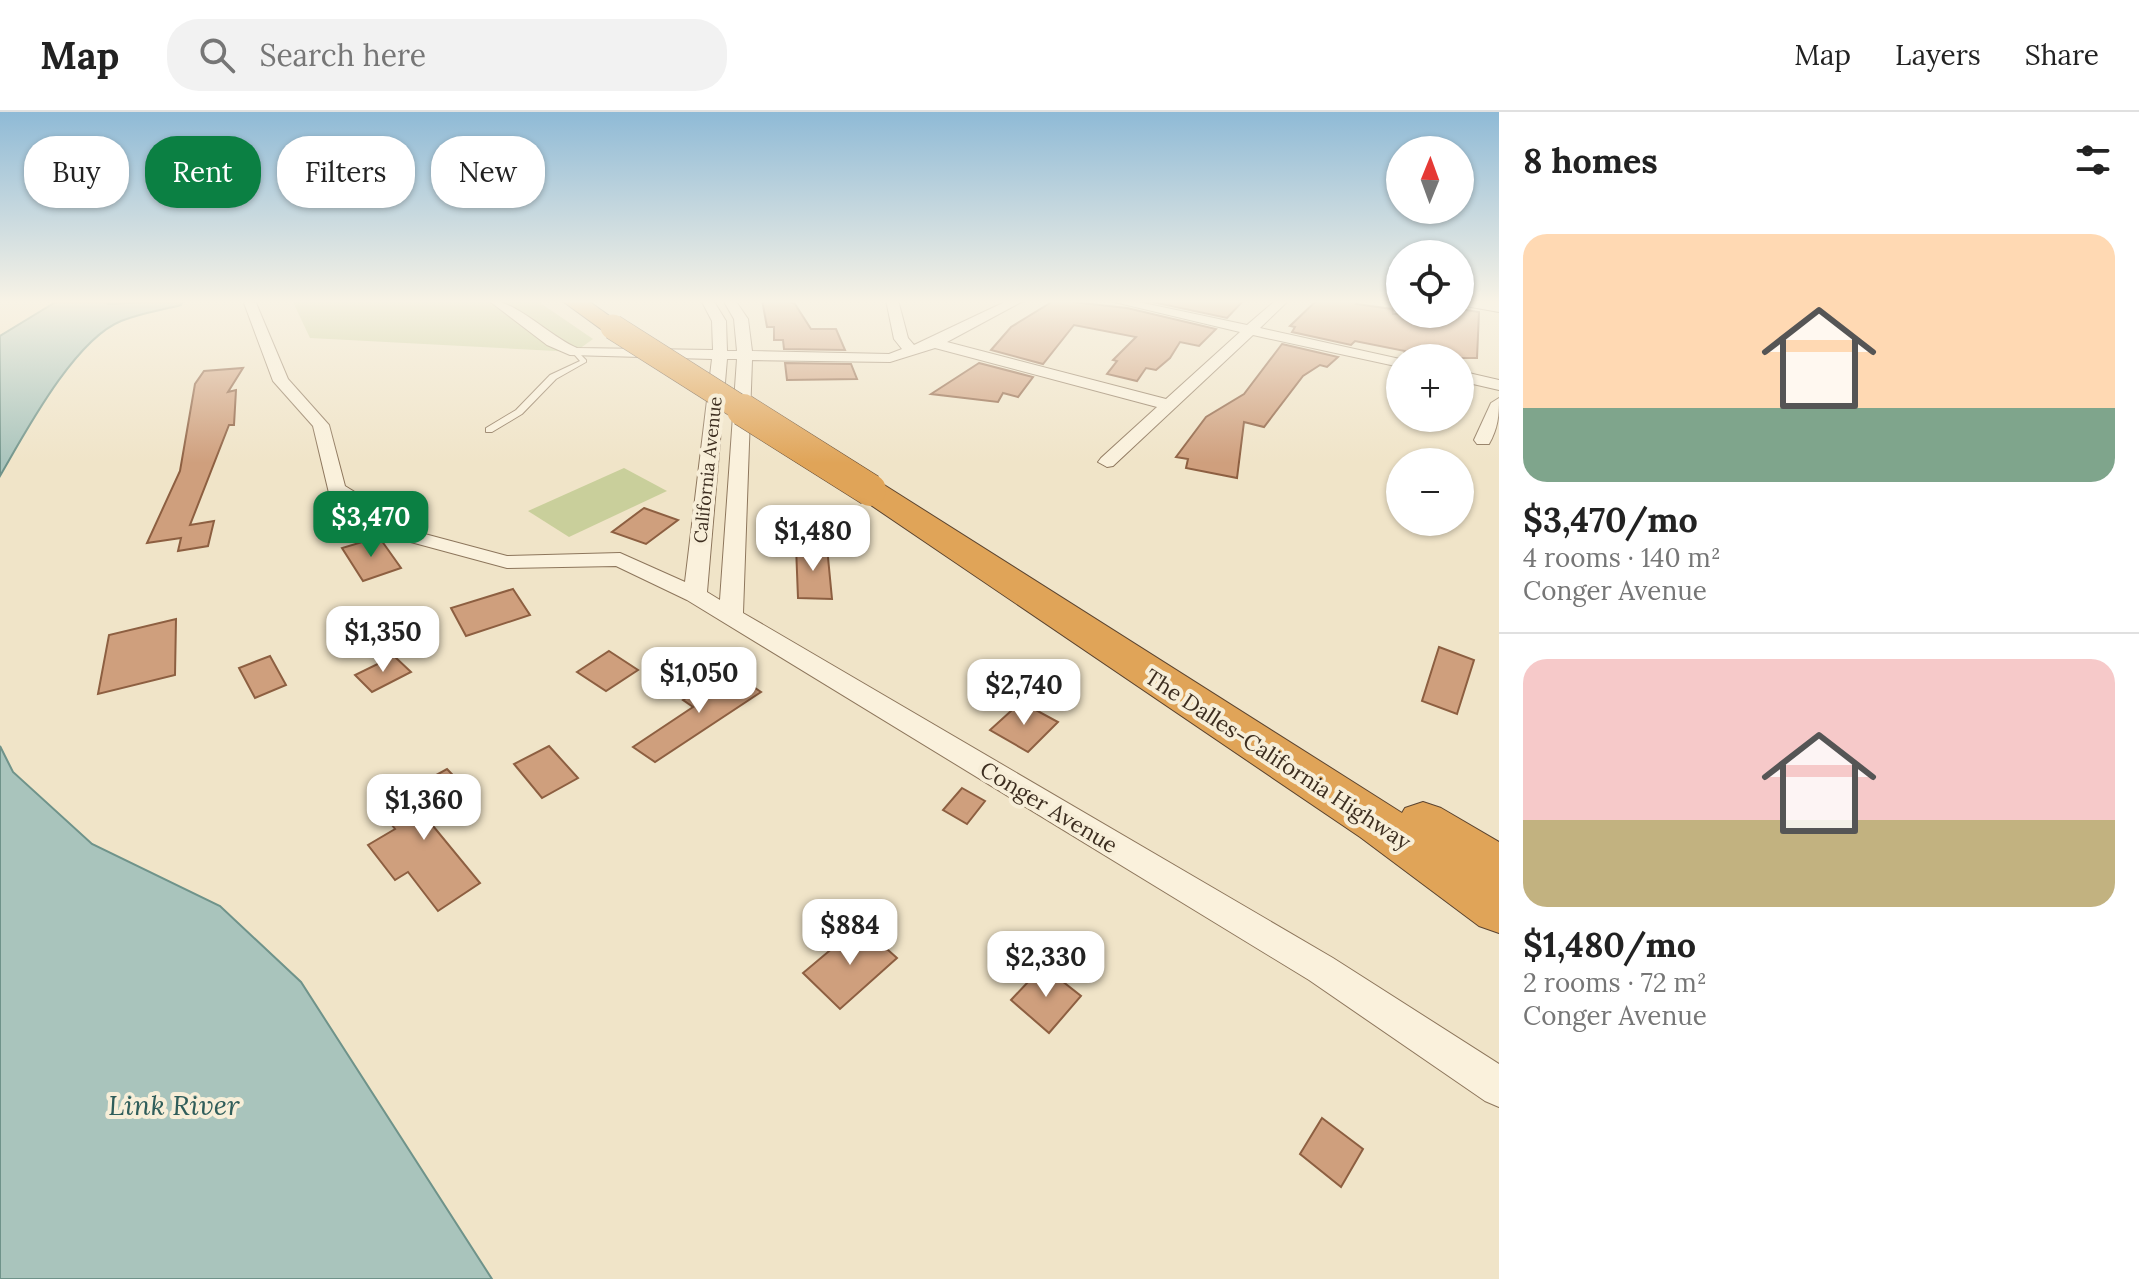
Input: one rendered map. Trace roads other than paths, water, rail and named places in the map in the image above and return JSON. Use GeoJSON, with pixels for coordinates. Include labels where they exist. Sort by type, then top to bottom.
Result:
{"type":"FeatureCollection","features":[{"type":"Feature","properties":{"kind":"highway","name":"The Dalles-California Highway"},"geometry":{"type":"LineString","coordinates":[[656,354],[870,490],[1378,823],[1499,909]]}},
{"type":"Feature","properties":{"kind":"highway"},"geometry":{"type":"LineString","coordinates":[[870,490],[1044,590],[1499,869]]}},
{"type":"Feature","properties":{"kind":"street","name":"Conger Avenue"},"geometry":{"type":"LineString","coordinates":[[271,354],[281,381],[321,425],[336,489],[414,537],[507,562],[620,559],[695,595],[1321,969],[1499,1087]]}},
{"type":"Feature","properties":{"kind":"street"},"geometry":{"type":"LineString","coordinates":[[664,354],[890,358],[903,354]]}},
{"type":"Feature","properties":{"kind":"street"},"geometry":{"type":"LineString","coordinates":[[977,354],[1169,405]]}},
{"type":"Feature","properties":{"kind":"street"},"geometry":{"type":"LineString","coordinates":[[1107,462],[1224,354]]}},
{"type":"Feature","properties":{"kind":"street"},"geometry":{"type":"LineString","coordinates":[[1361,354],[1386,360]]}},
{"type":"Feature","properties":{"kind":"street","name":"California Avenue"},"geometry":{"type":"LineString","coordinates":[[695,595],[720,356]]}},
{"type":"Feature","properties":{"kind":"street","name":"California Avenue"},"geometry":{"type":"LineString","coordinates":[[731,616],[745,356]]}},
{"type":"Feature","properties":{"kind":"street"},"geometry":{"type":"LineString","coordinates":[[1474,379],[1499,385]]}},
{"type":"Feature","properties":{"kind":"street"},"geometry":{"type":"LineString","coordinates":[[1483,440],[1499,403]]}},
{"type":"Feature","properties":{"kind":"lane"},"geometry":{"type":"LineString","coordinates":[[489,430],[519,412],[553,377],[584,361],[577,354]]}},
{"type":"Feature","properties":{"kind":"water"},"geometry":{"type":"Polygon","coordinates":[[[0,354],[80,354],[52,390],[0,476],[0,354]]]}},
{"type":"Feature","properties":{"kind":"water","name":"Link River"},"geometry":{"type":"Polygon","coordinates":[[[0,746],[13,772],[92,844],[220,906],[301,982],[492,1279],[0,1279],[0,746]]]}}]}
